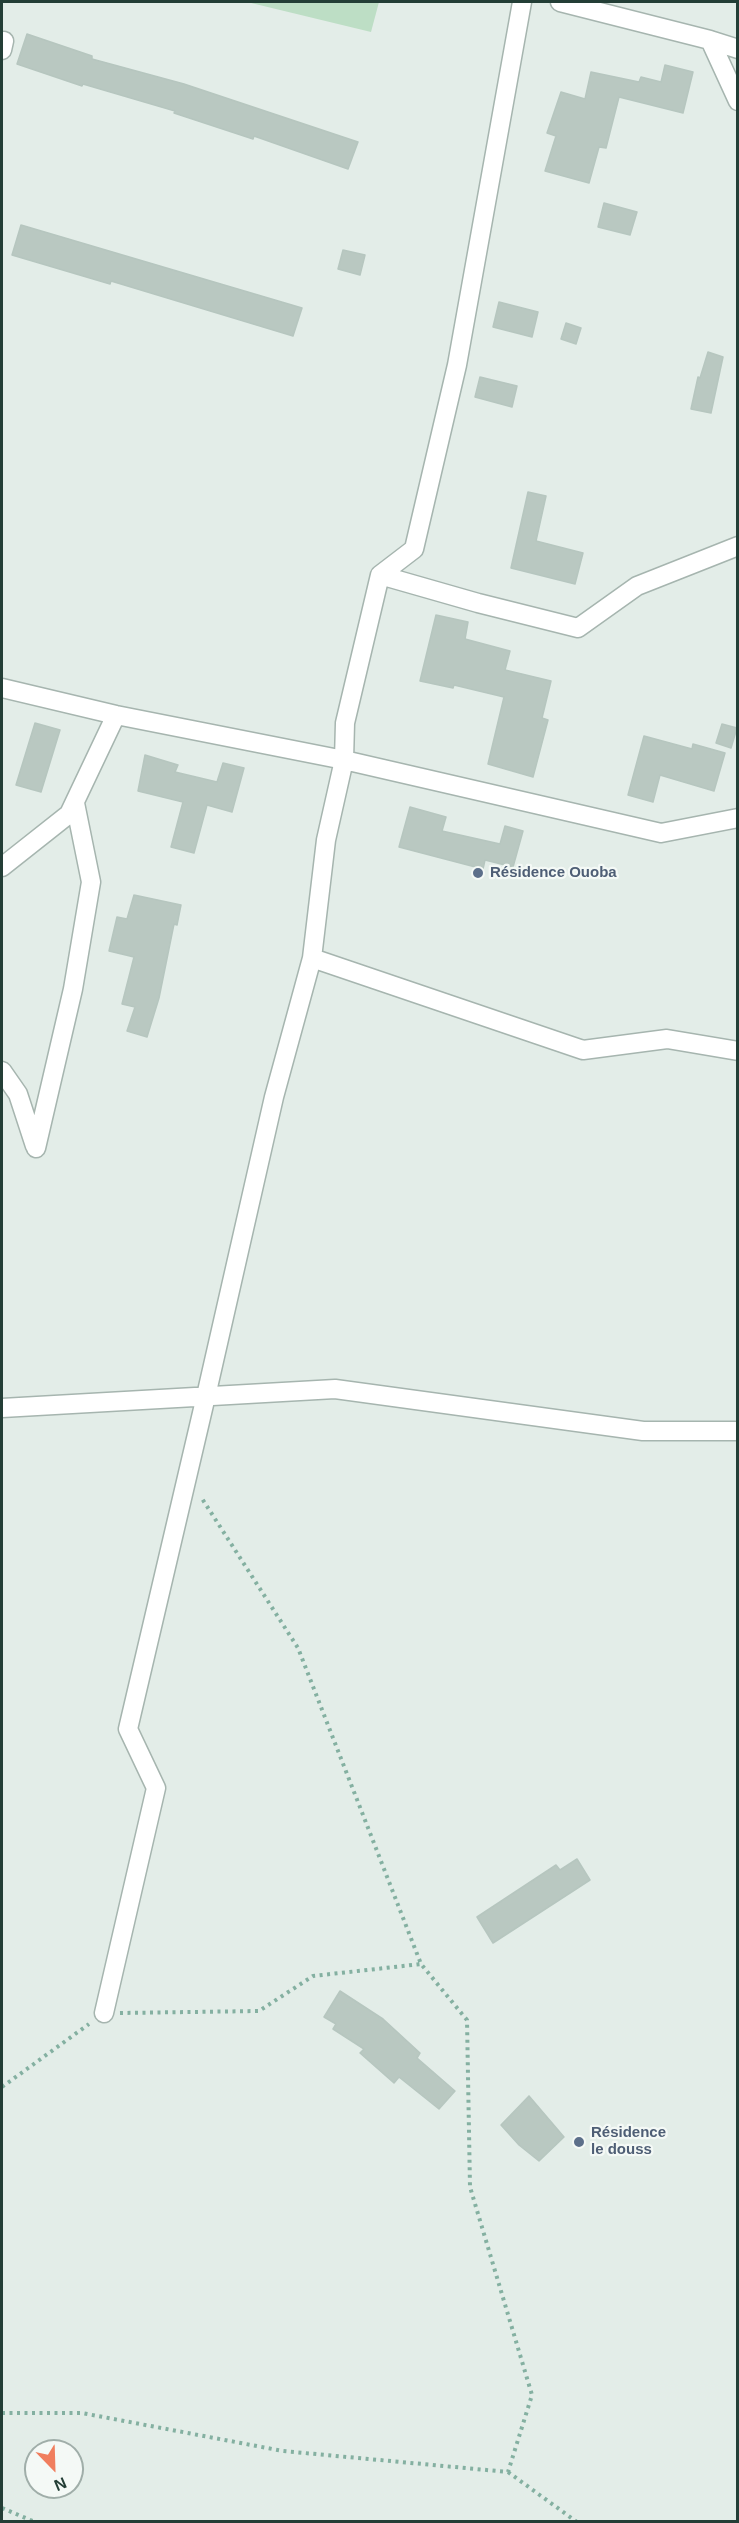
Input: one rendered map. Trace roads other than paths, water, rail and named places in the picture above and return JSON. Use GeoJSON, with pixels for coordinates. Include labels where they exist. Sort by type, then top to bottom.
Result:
{"type":"FeatureCollection","features":[{"type":"Feature","properties":{"kind":"street"},"geometry":{"type":"LineString","coordinates":[[104,2013],[156,1788],[128,1729],[207,1396],[274,1097],[312,958],[326,840],[344,760],[345,723],[380,575],[414,549],[457,365],[522,2]]}},
{"type":"Feature","properties":{"kind":"street"},"geometry":{"type":"LineString","coordinates":[[560,2],[738,49]]}},
{"type":"Feature","properties":{"kind":"street"},"geometry":{"type":"LineString","coordinates":[[710,40],[738,101]]}},
{"type":"Feature","properties":{"kind":"street"},"geometry":{"type":"LineString","coordinates":[[380,575],[578,628],[637,586],[738,546]]}},
{"type":"Feature","properties":{"kind":"street"},"geometry":{"type":"LineString","coordinates":[[2,688],[116,715],[344,760],[661,833],[738,818]]}},
{"type":"Feature","properties":{"kind":"street"},"geometry":{"type":"LineString","coordinates":[[2,867],[69,814],[116,715]]}},
{"type":"Feature","properties":{"kind":"street"},"geometry":{"type":"LineString","coordinates":[[2,1071],[18,1094],[36,1148],[74,989],[92,882],[75,803]]}},
{"type":"Feature","properties":{"kind":"street"},"geometry":{"type":"LineString","coordinates":[[312,958],[583,1050],[667,1039],[738,1051]]}},
{"type":"Feature","properties":{"kind":"street"},"geometry":{"type":"LineString","coordinates":[[2,1408],[335,1389],[643,1431],[738,1431]]}},
{"type":"Feature","properties":{"kind":"place","name":"Résidence Ouoba"},"geometry":{"type":"Point","coordinates":[478,873]}},
{"type":"Feature","properties":{"kind":"place","name":"Résidence le douss"},"geometry":{"type":"Point","coordinates":[579,2142]}}]}
